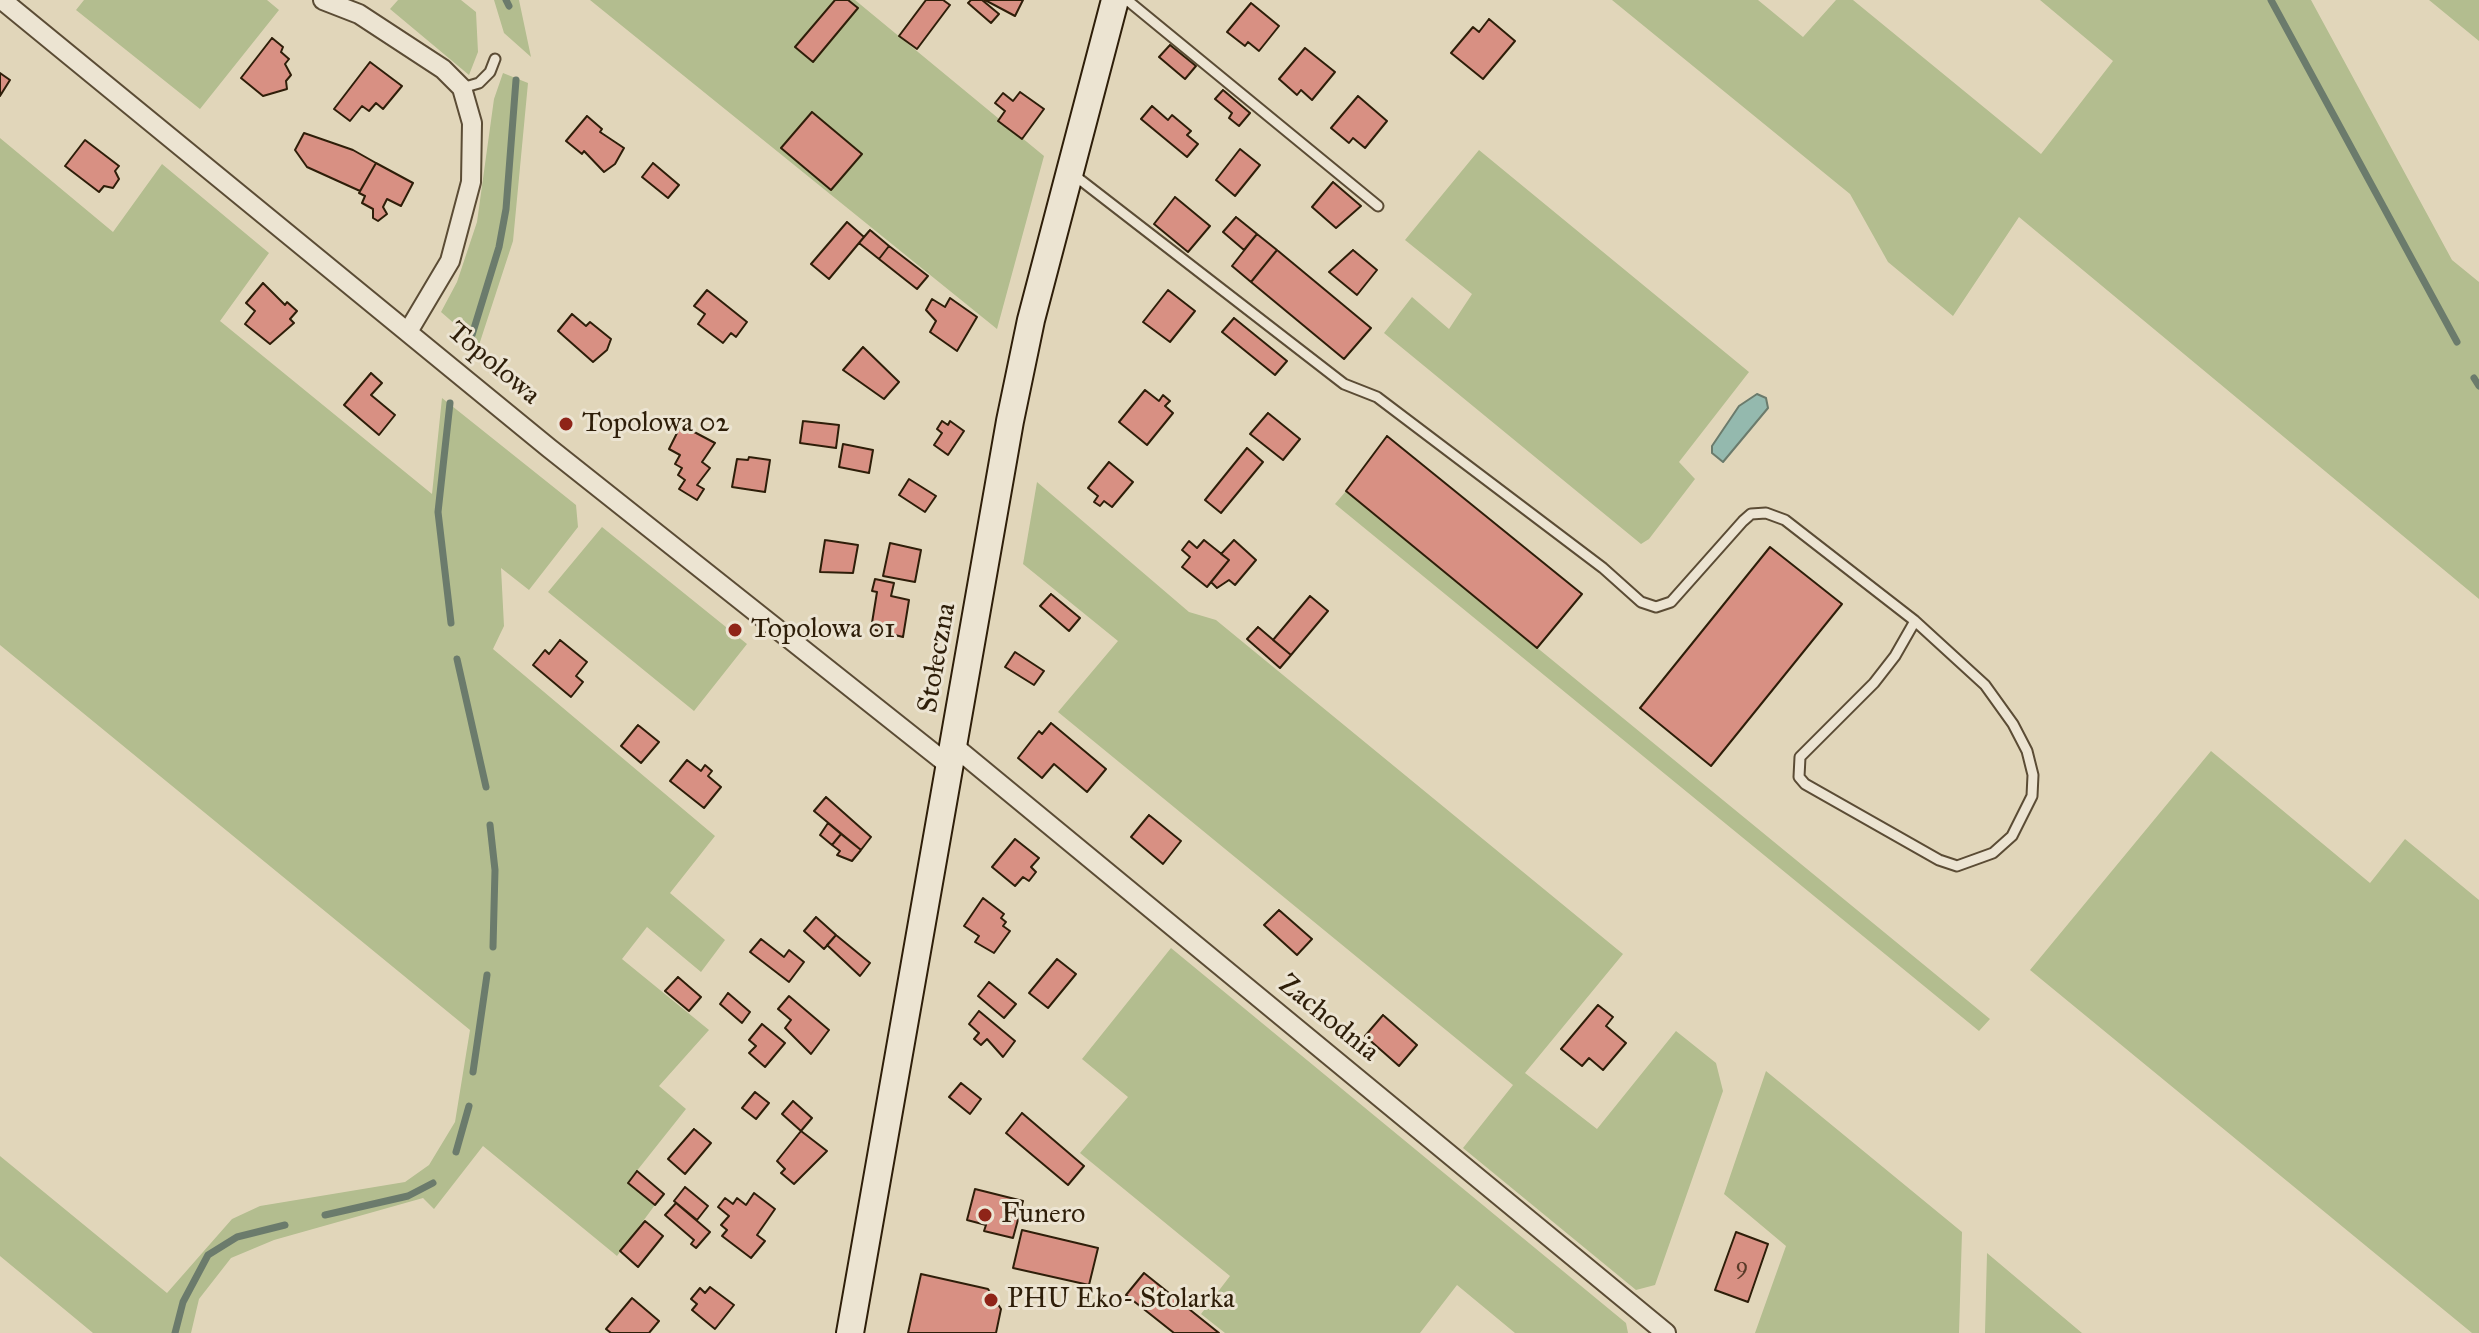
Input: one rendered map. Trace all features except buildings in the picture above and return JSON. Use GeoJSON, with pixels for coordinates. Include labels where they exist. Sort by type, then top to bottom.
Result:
{"type":"FeatureCollection","features":[{"type":"Feature","properties":{"kind":"main road","name":"Stołeczna"},"geometry":{"type":"LineString","coordinates":[[850,1333],[1010,421],[1069,171],[1115,0]]}},
{"type":"Feature","properties":{"kind":"street","name":"Topolowa"},"geometry":{"type":"LineString","coordinates":[[2,0],[409,330],[549,448],[953,757]]}},
{"type":"Feature","properties":{"kind":"street"},"geometry":{"type":"LineString","coordinates":[[323,0],[359,14],[443,69],[462,88],[472,123],[471,182],[450,261],[409,330]]}},
{"type":"Feature","properties":{"kind":"street","name":"Zachodnia"},"geometry":{"type":"LineString","coordinates":[[953,757],[1658,1330]]}},
{"type":"Feature","properties":{"kind":"lane"},"geometry":{"type":"LineString","coordinates":[[1127,0],[1378,206]]}},
{"type":"Feature","properties":{"kind":"lane"},"geometry":{"type":"LineString","coordinates":[[462,88],[479,83],[490,72],[495,59]]}},
{"type":"Feature","properties":{"kind":"lane"},"geometry":{"type":"LineString","coordinates":[[1069,171],[1344,384],[1377,397],[1390,406],[1603,568],[1641,602],[1656,607],[1671,602],[1743,521],[1751,514],[1766,513],[1785,520],[1915,621],[1985,685],[2013,724],[2027,751],[2033,775],[2032,796],[2012,836],[1993,853],[1957,866],[1939,860],[1805,784],[1799,777],[1800,757],[1874,683],[1895,656],[1915,621]]}},
{"type":"Feature","properties":{"kind":"green space"},"geometry":{"type":"Polygon","coordinates":[[[84,0],[267,0],[279,10],[200,109],[76,10],[84,0]]]}},
{"type":"Feature","properties":{"kind":"green space"},"geometry":{"type":"Polygon","coordinates":[[[398,0],[461,0],[476,12],[478,52],[469,75],[390,9],[398,0]]]}},
{"type":"Feature","properties":{"kind":"green space"},"geometry":{"type":"Polygon","coordinates":[[[494,0],[519,0],[531,57],[504,33],[494,0]]]}},
{"type":"Feature","properties":{"kind":"green space"},"geometry":{"type":"Polygon","coordinates":[[[590,0],[855,0],[1044,156],[997,329],[590,0]]]}},
{"type":"Feature","properties":{"kind":"green space"},"geometry":{"type":"Polygon","coordinates":[[[1612,0],[1758,0],[1803,37],[1836,0],[1853,0],[2041,154],[2113,61],[2040,0],[2311,0],[2452,260],[2479,282],[2479,599],[2019,217],[1953,316],[1888,262],[1850,194],[1612,0]]]}},
{"type":"Feature","properties":{"kind":"green space"},"geometry":{"type":"Polygon","coordinates":[[[2429,0],[2479,0],[2479,41],[2429,0]]]}},
{"type":"Feature","properties":{"kind":"green space"},"geometry":{"type":"Polygon","coordinates":[[[503,73],[528,83],[513,241],[479,345],[441,312],[457,282],[477,222],[494,99],[503,73]]]}},
{"type":"Feature","properties":{"kind":"green space"},"geometry":{"type":"Polygon","coordinates":[[[0,138],[113,232],[162,164],[269,253],[220,321],[432,494],[442,398],[576,505],[578,527],[529,590],[501,568],[504,626],[493,649],[715,836],[670,893],[725,940],[701,972],[647,927],[622,959],[709,1030],[659,1086],[686,1109],[628,1182],[655,1205],[617,1256],[483,1146],[434,1209],[423,1198],[274,1240],[231,1258],[199,1299],[191,1333],[93,1333],[0,1256],[0,1156],[167,1293],[232,1219],[260,1206],[405,1182],[429,1165],[455,1122],[470,1030],[0,645],[0,138]]]}},
{"type":"Feature","properties":{"kind":"green space"},"geometry":{"type":"Polygon","coordinates":[[[1479,150],[1749,372],[1679,462],[1695,479],[1649,539],[1641,544],[1384,333],[1412,297],[1449,329],[1472,294],[1405,240],[1479,150]]]}},
{"type":"Feature","properties":{"kind":"green space"},"geometry":{"type":"Polygon","coordinates":[[[1037,482],[1189,612],[1216,620],[1623,954],[1525,1073],[1597,1129],[1676,1031],[1716,1063],[1723,1091],[1655,1285],[1636,1290],[1463,1148],[1513,1085],[1058,712],[1118,641],[1023,564],[1037,482]]]}},
{"type":"Feature","properties":{"kind":"green space"},"geometry":{"type":"Polygon","coordinates":[[[1346,491],[1990,1019],[1979,1031],[1335,504],[1346,491]]]}},
{"type":"Feature","properties":{"kind":"green space"},"geometry":{"type":"Polygon","coordinates":[[[602,527],[747,644],[694,711],[548,592],[602,527]]]}},
{"type":"Feature","properties":{"kind":"green space"},"geometry":{"type":"Polygon","coordinates":[[[2211,751],[2370,883],[2405,839],[2479,900],[2479,1333],[2472,1333],[2030,970],[2211,751]]]}},
{"type":"Feature","properties":{"kind":"green space"},"geometry":{"type":"Polygon","coordinates":[[[1171,948],[1626,1323],[1628,1333],[1515,1333],[1457,1285],[1420,1333],[1225,1333],[1201,1314],[1230,1276],[1080,1153],[1128,1097],[1082,1059],[1171,948]]]}},
{"type":"Feature","properties":{"kind":"green space"},"geometry":{"type":"Polygon","coordinates":[[[1766,1071],[1962,1232],[1959,1333],[1755,1333],[1786,1246],[1724,1194],[1766,1071]]]}},
{"type":"Feature","properties":{"kind":"green space"},"geometry":{"type":"Polygon","coordinates":[[[1987,1253],[2076,1328],[2082,1333],[1985,1333],[1987,1253]]]}},
{"type":"Feature","properties":{"kind":"water"},"geometry":{"type":"Polygon","coordinates":[[[1757,394],[1766,398],[1768,408],[1723,462],[1712,453],[1712,446],[1739,406],[1757,394]]]}},
{"type":"Feature","properties":{"kind":"waterway"},"geometry":{"type":"LineString","coordinates":[[506,0],[509,6]]}},
{"type":"Feature","properties":{"kind":"waterway"},"geometry":{"type":"LineString","coordinates":[[2271,0],[2457,342]]}},
{"type":"Feature","properties":{"kind":"waterway"},"geometry":{"type":"LineString","coordinates":[[472,335],[499,247],[506,209],[516,80]]}},
{"type":"Feature","properties":{"kind":"waterway"},"geometry":{"type":"LineString","coordinates":[[2474,378],[2479,386]]}},
{"type":"Feature","properties":{"kind":"waterway"},"geometry":{"type":"LineString","coordinates":[[450,403],[438,512],[451,623]]}},
{"type":"Feature","properties":{"kind":"waterway"},"geometry":{"type":"LineString","coordinates":[[457,659],[486,787]]}},
{"type":"Feature","properties":{"kind":"waterway"},"geometry":{"type":"LineString","coordinates":[[490,825],[495,870],[493,947]]}},
{"type":"Feature","properties":{"kind":"waterway"},"geometry":{"type":"LineString","coordinates":[[473,1072],[487,975]]}},
{"type":"Feature","properties":{"kind":"waterway"},"geometry":{"type":"LineString","coordinates":[[456,1152],[469,1106]]}},
{"type":"Feature","properties":{"kind":"waterway"},"geometry":{"type":"LineString","coordinates":[[325,1215],[408,1196],[433,1183]]}},
{"type":"Feature","properties":{"kind":"waterway"},"geometry":{"type":"LineString","coordinates":[[175,1333],[183,1302],[208,1255],[237,1237],[285,1225]]}},
{"type":"Feature","properties":{"kind":"place","name":"Topolowa 02"},"geometry":{"type":"Point","coordinates":[566,424]}},
{"type":"Feature","properties":{"kind":"place","name":"Topolowa 01"},"geometry":{"type":"Point","coordinates":[735,630]}},
{"type":"Feature","properties":{"kind":"place","name":"Funero"},"geometry":{"type":"Point","coordinates":[985,1215]}},
{"type":"Feature","properties":{"kind":"place","name":"PHU Eko- Stolarka"},"geometry":{"type":"Point","coordinates":[991,1300]}}]}
